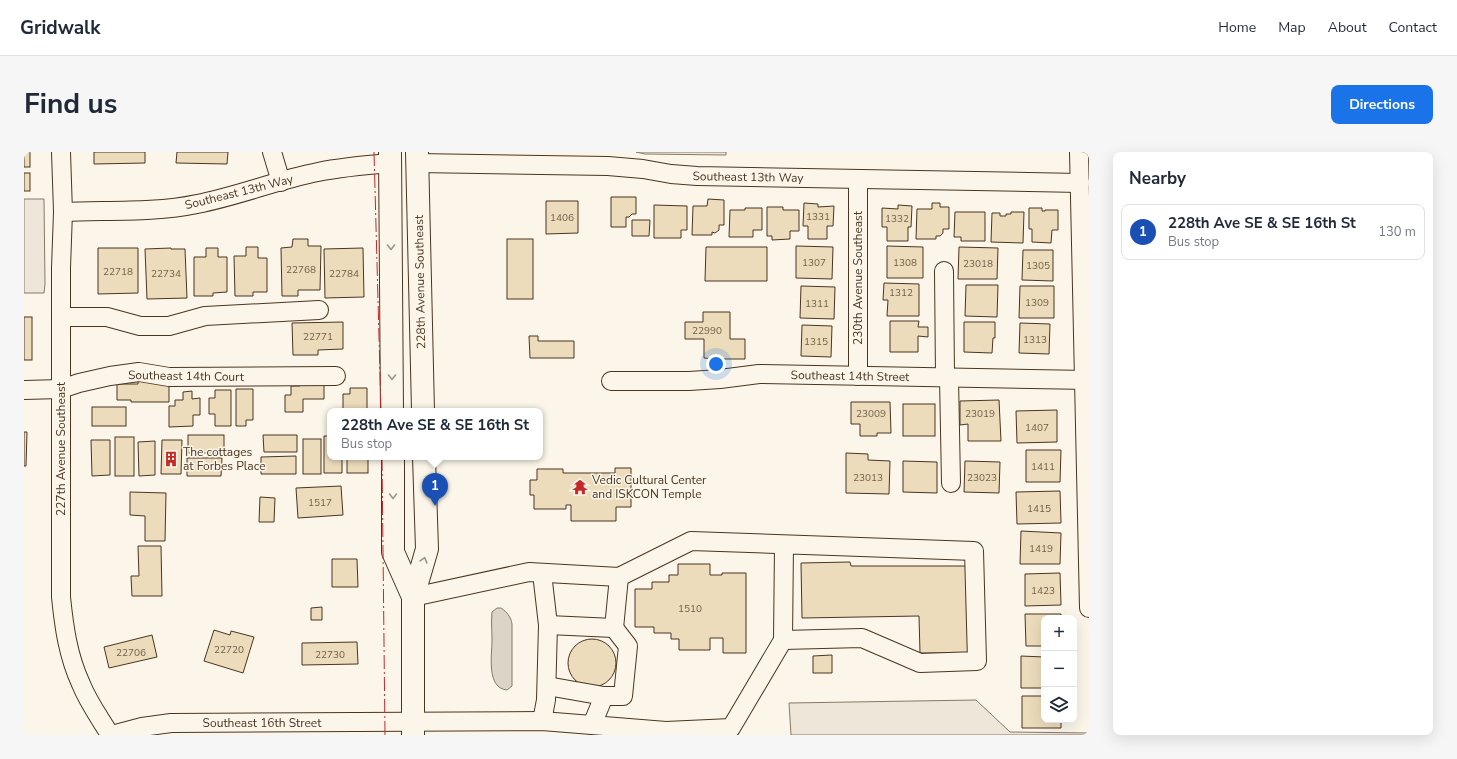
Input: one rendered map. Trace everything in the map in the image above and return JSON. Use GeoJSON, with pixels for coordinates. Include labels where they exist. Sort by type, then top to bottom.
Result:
{"type":"FeatureCollection","features":[{"type":"Feature","properties":{"kind":"main road"},"geometry":{"type":"LineString","coordinates":[[393,156],[404,182],[405,234],[407,238],[419,246]]}},
{"type":"Feature","properties":{"kind":"main road"},"geometry":{"type":"LineString","coordinates":[[392,408],[393,156]]}},
{"type":"Feature","properties":{"kind":"main road","name":"228th Avenue Southeast"},"geometry":{"type":"LineString","coordinates":[[417,158],[423,408]]}},
{"type":"Feature","properties":{"kind":"main road"},"geometry":{"type":"LineString","coordinates":[[393,460],[393,552],[413,597]]}},
{"type":"Feature","properties":{"kind":"main road"},"geometry":{"type":"LineString","coordinates":[[413,729],[413,597],[427,549],[424,460]]}},
{"type":"Feature","properties":{"kind":"street","name":"227th Avenue Southeast"},"geometry":{"type":"LineString","coordinates":[[61,152],[63,212],[60,268],[61,597],[64,629],[71,660],[81,685],[111,735]]}},
{"type":"Feature","properties":{"kind":"street"},"geometry":{"type":"LineString","coordinates":[[272,152],[281,182]]}},
{"type":"Feature","properties":{"kind":"street"},"geometry":{"type":"LineString","coordinates":[[1079,152],[1087,380],[1089,608]]}},
{"type":"Feature","properties":{"kind":"street","name":"Southeast 13th Way"},"geometry":{"type":"LineString","coordinates":[[63,212],[162,209],[196,204],[239,194],[318,172],[349,167],[393,156]]}},
{"type":"Feature","properties":{"kind":"street","name":"Southeast 13th Way"},"geometry":{"type":"LineString","coordinates":[[417,158],[609,159],[643,169],[671,174],[697,176],[1080,183]]}},
{"type":"Feature","properties":{"kind":"street","name":"230th Avenue Southeast"},"geometry":{"type":"LineString","coordinates":[[858,179],[858,376]]}},
{"type":"Feature","properties":{"kind":"street"},"geometry":{"type":"LineString","coordinates":[[944,271],[951,483]]}},
{"type":"Feature","properties":{"kind":"street"},"geometry":{"type":"LineString","coordinates":[[61,317],[107,317],[140,326],[169,326],[205,316],[319,310]]}},
{"type":"Feature","properties":{"kind":"street","name":"Southeast 14th Court"},"geometry":{"type":"LineString","coordinates":[[24,390],[61,389],[79,383],[139,372],[168,377],[336,376]]}},
{"type":"Feature","properties":{"kind":"street","name":"Southeast 14th Street"},"geometry":{"type":"LineString","coordinates":[[611,381],[689,381],[759,374],[1087,380]]}},
{"type":"Feature","properties":{"kind":"street"},"geometry":{"type":"LineString","coordinates":[[413,597],[529,572],[618,577],[691,541],[784,544],[974,551],[977,661],[920,663],[862,638],[783,640],[784,544]]}},
{"type":"Feature","properties":{"kind":"street"},"geometry":{"type":"LineString","coordinates":[[542,573],[548,625],[546,700],[542,721]]}},
{"type":"Feature","properties":{"kind":"street"},"geometry":{"type":"LineString","coordinates":[[546,686],[604,696],[623,696],[628,646],[614,628],[618,577]]}},
{"type":"Feature","properties":{"kind":"street"},"geometry":{"type":"LineString","coordinates":[[548,625],[614,628]]}},
{"type":"Feature","properties":{"kind":"street","name":"Southeast 16th Street"},"geometry":{"type":"LineString","coordinates":[[111,735],[142,727],[171,723],[413,729],[542,721],[666,732],[711,732],[731,728],[783,640]]}},
{"type":"Feature","properties":{"kind":"street"},"geometry":{"type":"LineString","coordinates":[[592,725],[604,696]]}},
{"type":"Feature","properties":{"kind":"shaded area"},"geometry":{"type":"Polygon","coordinates":[[[636,152],[726,152],[726,155],[645,154],[636,152]]]}},
{"type":"Feature","properties":{"kind":"shaded area"},"geometry":{"type":"Polygon","coordinates":[[[24,199],[44,199],[44,293],[24,293],[24,199]]]}},
{"type":"Feature","properties":{"kind":"shaded area"},"geometry":{"type":"Polygon","coordinates":[[[497,608],[501,608],[507,613],[512,624],[512,686],[507,690],[500,688],[496,683],[493,677],[491,662],[492,612],[497,608]]]}},
{"type":"Feature","properties":{"kind":"shaded area"},"geometry":{"type":"Polygon","coordinates":[[[976,700],[1010,732],[1089,733],[1089,735],[791,735],[789,703],[976,700]]]}},
{"type":"Feature","properties":{"kind":"building"},"geometry":{"type":"Polygon","coordinates":[[[24,152],[30,152],[30,167],[24,167],[24,152]]]}},
{"type":"Feature","properties":{"kind":"building"},"geometry":{"type":"Polygon","coordinates":[[[94,152],[145,152],[145,163],[94,164],[94,152]]]}},
{"type":"Feature","properties":{"kind":"building"},"geometry":{"type":"Polygon","coordinates":[[[177,152],[228,152],[227,164],[176,163],[177,152]]]}},
{"type":"Feature","properties":{"kind":"building"},"geometry":{"type":"Polygon","coordinates":[[[24,173],[30,173],[30,191],[24,191],[24,173]]]}},
{"type":"Feature","properties":{"kind":"building"},"geometry":{"type":"Polygon","coordinates":[[[611,197],[636,197],[636,214],[626,217],[626,227],[611,227],[611,197]]]}},
{"type":"Feature","properties":{"kind":"building"},"geometry":{"type":"Polygon","coordinates":[[[708,199],[724,200],[724,225],[719,225],[719,230],[715,233],[712,232],[712,235],[692,235],[693,206],[707,206],[708,199]]]}},
{"type":"Feature","properties":{"kind":"building"},"geometry":{"type":"Polygon","coordinates":[[[546,201],[578,201],[578,233],[546,234],[546,201]]]}},
{"type":"Feature","properties":{"kind":"building"},"geometry":{"type":"Polygon","coordinates":[[[804,203],[818,204],[818,207],[834,206],[833,226],[827,226],[827,239],[808,239],[808,226],[803,226],[804,203]]]}},
{"type":"Feature","properties":{"kind":"building"},"geometry":{"type":"Polygon","coordinates":[[[932,203],[940,203],[940,207],[949,207],[949,229],[943,229],[943,233],[940,236],[936,236],[936,239],[916,239],[917,209],[932,209],[932,203]]]}},
{"type":"Feature","properties":{"kind":"building"},"geometry":{"type":"Polygon","coordinates":[[[654,205],[687,206],[687,230],[681,230],[681,238],[654,238],[654,205]]]}},
{"type":"Feature","properties":{"kind":"building"},"geometry":{"type":"Polygon","coordinates":[[[898,205],[912,206],[911,227],[908,227],[908,241],[887,241],[887,227],[882,227],[882,208],[898,209],[898,205]]]}},
{"type":"Feature","properties":{"kind":"building"},"geometry":{"type":"Polygon","coordinates":[[[767,207],[783,207],[783,210],[799,210],[799,231],[790,231],[790,239],[772,240],[772,236],[767,236],[767,207]]]}},
{"type":"Feature","properties":{"kind":"building"},"geometry":{"type":"Polygon","coordinates":[[[745,208],[762,208],[762,230],[753,230],[753,237],[729,237],[730,210],[745,210],[745,208]]]}},
{"type":"Feature","properties":{"kind":"building"},"geometry":{"type":"Polygon","coordinates":[[[1029,208],[1042,208],[1042,211],[1058,210],[1058,230],[1052,230],[1051,243],[1032,242],[1032,229],[1029,229],[1029,208]]]}},
{"type":"Feature","properties":{"kind":"building"},"geometry":{"type":"Polygon","coordinates":[[[955,212],[985,212],[985,241],[961,241],[961,237],[954,237],[955,212]]]}},
{"type":"Feature","properties":{"kind":"building"},"geometry":{"type":"Polygon","coordinates":[[[1011,212],[1024,212],[1023,243],[991,242],[992,213],[1000,213],[1000,216],[1006,216],[1006,214],[1011,214],[1011,212]]]}},
{"type":"Feature","properties":{"kind":"building"},"geometry":{"type":"Polygon","coordinates":[[[632,220],[650,220],[649,236],[632,236],[632,220]]]}},
{"type":"Feature","properties":{"kind":"building"},"geometry":{"type":"Polygon","coordinates":[[[293,239],[308,239],[308,246],[321,246],[320,290],[298,290],[298,296],[282,296],[281,248],[292,247],[293,239]]]}},
{"type":"Feature","properties":{"kind":"building"},"geometry":{"type":"Polygon","coordinates":[[[507,239],[533,239],[533,299],[507,299],[507,239]]]}},
{"type":"Feature","properties":{"kind":"building"},"geometry":{"type":"Polygon","coordinates":[[[796,246],[833,247],[832,279],[796,278],[796,246]]]}},
{"type":"Feature","properties":{"kind":"building"},"geometry":{"type":"Polygon","coordinates":[[[887,246],[923,247],[923,278],[887,278],[887,246]]]}},
{"type":"Feature","properties":{"kind":"building"},"geometry":{"type":"Polygon","coordinates":[[[246,247],[258,247],[258,258],[267,258],[267,292],[253,292],[253,296],[235,296],[234,256],[246,256],[246,247]]]}},
{"type":"Feature","properties":{"kind":"building"},"geometry":{"type":"Polygon","coordinates":[[[706,247],[767,247],[767,281],[705,281],[706,247]]]}},
{"type":"Feature","properties":{"kind":"building"},"geometry":{"type":"Polygon","coordinates":[[[959,247],[998,248],[997,279],[958,279],[959,247]]]}},
{"type":"Feature","properties":{"kind":"building"},"geometry":{"type":"Polygon","coordinates":[[[98,248],[138,248],[138,293],[98,294],[98,248]]]}},
{"type":"Feature","properties":{"kind":"building"},"geometry":{"type":"Polygon","coordinates":[[[206,248],[218,248],[218,257],[227,257],[227,292],[213,293],[213,296],[194,296],[194,257],[206,257],[206,248]]]}},
{"type":"Feature","properties":{"kind":"building"},"geometry":{"type":"Polygon","coordinates":[[[363,248],[364,297],[325,298],[324,249],[363,248]]]}},
{"type":"Feature","properties":{"kind":"building"},"geometry":{"type":"Polygon","coordinates":[[[145,249],[185,249],[187,298],[147,299],[145,249]]]}},
{"type":"Feature","properties":{"kind":"building"},"geometry":{"type":"Polygon","coordinates":[[[1023,250],[1053,250],[1053,281],[1022,280],[1023,250]]]}},
{"type":"Feature","properties":{"kind":"building"},"geometry":{"type":"Polygon","coordinates":[[[884,283],[919,284],[919,316],[887,316],[888,300],[883,300],[884,283]]]}},
{"type":"Feature","properties":{"kind":"building"},"geometry":{"type":"Polygon","coordinates":[[[966,285],[998,285],[997,317],[965,316],[966,285]]]}},
{"type":"Feature","properties":{"kind":"building"},"geometry":{"type":"Polygon","coordinates":[[[801,286],[835,287],[834,319],[800,318],[801,286]]]}},
{"type":"Feature","properties":{"kind":"building"},"geometry":{"type":"Polygon","coordinates":[[[1020,286],[1054,286],[1054,318],[1019,318],[1020,286]]]}},
{"type":"Feature","properties":{"kind":"building"},"geometry":{"type":"Polygon","coordinates":[[[703,312],[730,312],[730,339],[745,339],[745,359],[723,359],[723,363],[715,363],[715,359],[704,358],[704,339],[685,339],[685,322],[703,322],[703,312]]]}},
{"type":"Feature","properties":{"kind":"building"},"geometry":{"type":"Polygon","coordinates":[[[24,317],[32,317],[32,360],[24,360],[24,317]]]}},
{"type":"Feature","properties":{"kind":"building"},"geometry":{"type":"Polygon","coordinates":[[[890,321],[919,321],[918,327],[928,327],[928,337],[918,336],[918,352],[890,352],[890,321]]]}},
{"type":"Feature","properties":{"kind":"building"},"geometry":{"type":"Polygon","coordinates":[[[343,322],[343,349],[318,350],[318,355],[293,355],[292,323],[343,322]]]}},
{"type":"Feature","properties":{"kind":"building"},"geometry":{"type":"Polygon","coordinates":[[[964,322],[995,322],[995,338],[993,338],[992,353],[964,352],[964,322]]]}},
{"type":"Feature","properties":{"kind":"building"},"geometry":{"type":"Polygon","coordinates":[[[1020,323],[1050,324],[1049,354],[1019,353],[1020,323]]]}},
{"type":"Feature","properties":{"kind":"building"},"geometry":{"type":"Polygon","coordinates":[[[802,325],[832,326],[831,357],[801,356],[802,325]]]}},
{"type":"Feature","properties":{"kind":"building"},"geometry":{"type":"Polygon","coordinates":[[[529,336],[538,336],[538,341],[574,341],[574,358],[530,358],[529,336]]]}},
{"type":"Feature","properties":{"kind":"building"},"geometry":{"type":"Polygon","coordinates":[[[138,381],[169,382],[169,402],[131,402],[131,400],[117,400],[117,384],[138,384],[138,381]]]}},
{"type":"Feature","properties":{"kind":"building"},"geometry":{"type":"Polygon","coordinates":[[[300,381],[324,382],[324,399],[303,399],[303,412],[285,412],[285,395],[291,395],[291,386],[300,386],[300,381]]]}},
{"type":"Feature","properties":{"kind":"building"},"geometry":{"type":"Polygon","coordinates":[[[350,388],[367,388],[367,408],[343,408],[343,394],[350,394],[350,388]]]}},
{"type":"Feature","properties":{"kind":"building"},"geometry":{"type":"Polygon","coordinates":[[[236,389],[253,389],[253,420],[246,420],[246,426],[236,426],[236,389]]]}},
{"type":"Feature","properties":{"kind":"building"},"geometry":{"type":"Polygon","coordinates":[[[215,390],[231,390],[231,426],[215,426],[215,414],[209,414],[209,398],[215,398],[215,390]]]}},
{"type":"Feature","properties":{"kind":"building"},"geometry":{"type":"Polygon","coordinates":[[[192,391],[192,399],[200,398],[200,415],[193,415],[193,426],[169,427],[169,406],[175,406],[175,400],[183,400],[183,392],[192,391]]]}},
{"type":"Feature","properties":{"kind":"building"},"geometry":{"type":"Polygon","coordinates":[[[999,400],[1001,441],[968,441],[968,424],[960,425],[960,401],[999,400]]]}},
{"type":"Feature","properties":{"kind":"building"},"geometry":{"type":"Polygon","coordinates":[[[851,402],[890,402],[891,433],[877,433],[877,436],[860,436],[860,424],[851,424],[851,402]]]}},
{"type":"Feature","properties":{"kind":"building"},"geometry":{"type":"Polygon","coordinates":[[[903,404],[935,404],[935,436],[903,436],[903,404]]]}},
{"type":"Feature","properties":{"kind":"building"},"geometry":{"type":"Polygon","coordinates":[[[92,407],[126,407],[126,426],[92,426],[92,407]]]}},
{"type":"Feature","properties":{"kind":"building"},"geometry":{"type":"Polygon","coordinates":[[[1057,410],[1057,442],[1017,443],[1016,411],[1057,410]]]}},
{"type":"Feature","properties":{"kind":"building"},"geometry":{"type":"Polygon","coordinates":[[[24,432],[27,432],[26,466],[24,466],[24,432]]]}},
{"type":"Feature","properties":{"kind":"building"},"geometry":{"type":"Polygon","coordinates":[[[188,435],[224,435],[224,453],[188,453],[188,435]]]}},
{"type":"Feature","properties":{"kind":"building"},"geometry":{"type":"Polygon","coordinates":[[[263,435],[297,435],[297,452],[264,452],[263,435]]]}},
{"type":"Feature","properties":{"kind":"building"},"geometry":{"type":"Polygon","coordinates":[[[324,436],[327,436],[327,460],[342,460],[342,473],[324,473],[324,436]]]}},
{"type":"Feature","properties":{"kind":"building"},"geometry":{"type":"Polygon","coordinates":[[[115,437],[134,437],[134,476],[115,476],[115,437]]]}},
{"type":"Feature","properties":{"kind":"building"},"geometry":{"type":"Polygon","coordinates":[[[303,439],[321,439],[321,474],[303,474],[303,439]]]}},
{"type":"Feature","properties":{"kind":"building"},"geometry":{"type":"Polygon","coordinates":[[[91,440],[110,440],[110,475],[92,476],[91,440]]]}},
{"type":"Feature","properties":{"kind":"building","name":"The cottages at Forbes Place"},"geometry":{"type":"Polygon","coordinates":[[[162,440],[182,440],[181,474],[161,474],[162,440]]]}},
{"type":"Feature","properties":{"kind":"building"},"geometry":{"type":"Polygon","coordinates":[[[155,441],[155,475],[139,476],[138,442],[155,441]]]}},
{"type":"Feature","properties":{"kind":"building"},"geometry":{"type":"Polygon","coordinates":[[[1026,450],[1061,450],[1060,482],[1026,482],[1026,450]]]}},
{"type":"Feature","properties":{"kind":"building"},"geometry":{"type":"Polygon","coordinates":[[[846,453],[868,454],[868,460],[890,461],[889,494],[846,493],[846,453]]]}},
{"type":"Feature","properties":{"kind":"building"},"geometry":{"type":"Polygon","coordinates":[[[296,456],[296,474],[261,474],[261,457],[296,456]]]}},
{"type":"Feature","properties":{"kind":"building"},"geometry":{"type":"Polygon","coordinates":[[[187,458],[222,458],[221,476],[187,476],[187,458]]]}},
{"type":"Feature","properties":{"kind":"building"},"geometry":{"type":"Polygon","coordinates":[[[347,460],[368,460],[368,473],[347,473],[347,460]]]}},
{"type":"Feature","properties":{"kind":"building"},"geometry":{"type":"Polygon","coordinates":[[[903,461],[937,462],[937,493],[903,492],[903,461]]]}},
{"type":"Feature","properties":{"kind":"building"},"geometry":{"type":"Polygon","coordinates":[[[965,461],[1000,462],[999,493],[964,492],[965,461]]]}},
{"type":"Feature","properties":{"kind":"building","name":"Vedic Cultural Center and ISKCON Temple"},"geometry":{"type":"Polygon","coordinates":[[[615,468],[631,468],[631,507],[616,507],[616,521],[571,521],[571,505],[566,505],[566,509],[534,509],[534,495],[530,495],[530,480],[537,480],[537,469],[563,469],[563,473],[615,473],[615,468]]]}},
{"type":"Feature","properties":{"kind":"building"},"geometry":{"type":"Polygon","coordinates":[[[341,486],[343,515],[298,518],[296,488],[341,486]]]}},
{"type":"Feature","properties":{"kind":"building"},"geometry":{"type":"Polygon","coordinates":[[[1060,491],[1061,523],[1017,524],[1016,492],[1060,491]]]}},
{"type":"Feature","properties":{"kind":"building"},"geometry":{"type":"Polygon","coordinates":[[[130,492],[166,493],[165,541],[145,541],[145,516],[130,515],[130,492]]]}},
{"type":"Feature","properties":{"kind":"building"},"geometry":{"type":"Polygon","coordinates":[[[260,497],[275,498],[274,522],[259,522],[260,497]]]}},
{"type":"Feature","properties":{"kind":"building"},"geometry":{"type":"Polygon","coordinates":[[[1021,531],[1061,533],[1060,564],[1020,564],[1021,531]]]}},
{"type":"Feature","properties":{"kind":"building"},"geometry":{"type":"Polygon","coordinates":[[[138,546],[161,546],[162,596],[132,596],[131,576],[139,576],[138,546]]]}},
{"type":"Feature","properties":{"kind":"building"},"geometry":{"type":"Polygon","coordinates":[[[332,559],[357,559],[358,587],[332,587],[332,559]]]}},
{"type":"Feature","properties":{"kind":"building"},"geometry":{"type":"Polygon","coordinates":[[[850,562],[851,566],[970,566],[972,653],[920,653],[919,616],[802,618],[801,563],[850,562]]]}},
{"type":"Feature","properties":{"kind":"building"},"geometry":{"type":"Polygon","coordinates":[[[678,564],[710,564],[710,575],[722,575],[722,573],[746,573],[746,653],[723,653],[723,638],[710,638],[710,650],[679,650],[679,639],[671,639],[671,633],[654,633],[654,627],[635,627],[635,589],[652,589],[652,582],[669,582],[669,575],[678,575],[678,564]]]}},
{"type":"Feature","properties":{"kind":"building"},"geometry":{"type":"Polygon","coordinates":[[[1060,573],[1061,605],[1025,606],[1025,574],[1060,573]]]}},
{"type":"Feature","properties":{"kind":"building"},"geometry":{"type":"Polygon","coordinates":[[[322,607],[322,620],[311,620],[311,608],[322,607]]]}},
{"type":"Feature","properties":{"kind":"building"},"geometry":{"type":"Polygon","coordinates":[[[1025,614],[1061,614],[1041,615],[1041,646],[1026,646],[1025,614]]]}},
{"type":"Feature","properties":{"kind":"building"},"geometry":{"type":"Polygon","coordinates":[[[214,630],[230,635],[231,631],[254,637],[243,673],[204,661],[214,630]]]}},
{"type":"Feature","properties":{"kind":"building"},"geometry":{"type":"Polygon","coordinates":[[[152,635],[157,657],[109,668],[104,647],[152,635]]]}},
{"type":"Feature","properties":{"kind":"building"},"geometry":{"type":"Polygon","coordinates":[[[592,639],[601,641],[609,646],[614,654],[616,663],[614,672],[609,680],[601,685],[592,687],[583,685],[575,680],[570,672],[568,663],[570,654],[575,646],[583,641],[592,639]]]}},
{"type":"Feature","properties":{"kind":"building"},"geometry":{"type":"Polygon","coordinates":[[[357,642],[358,664],[302,665],[302,643],[357,642]]]}},
{"type":"Feature","properties":{"kind":"building"},"geometry":{"type":"Polygon","coordinates":[[[832,655],[832,673],[813,673],[813,656],[832,655]]]}},
{"type":"Feature","properties":{"kind":"building"},"geometry":{"type":"Polygon","coordinates":[[[1021,656],[1041,657],[1041,688],[1021,688],[1021,656]]]}},
{"type":"Feature","properties":{"kind":"building"},"geometry":{"type":"Polygon","coordinates":[[[1022,696],[1041,696],[1041,723],[1061,723],[1061,728],[1022,728],[1022,696]]]}},
{"type":"Feature","properties":{"kind":"power"},"geometry":{"type":"LineString","coordinates":[[374,152],[381,408]]}},
{"type":"Feature","properties":{"kind":"power"},"geometry":{"type":"LineString","coordinates":[[382,460],[385,735]]}},
{"type":"Feature","properties":{"kind":"place","name":"The cottages at Forbes Place"},"geometry":{"type":"Point","coordinates":[171,459]}},
{"type":"Feature","properties":{"kind":"place","name":"Vedic Cultural Center and ISKCON Temple"},"geometry":{"type":"Point","coordinates":[580,487]}},
{"type":"Feature","properties":{"kind":"place","name":"228th Ave SE & SE 16th St"},"geometry":{"type":"Point","coordinates":[435,506]}}]}
